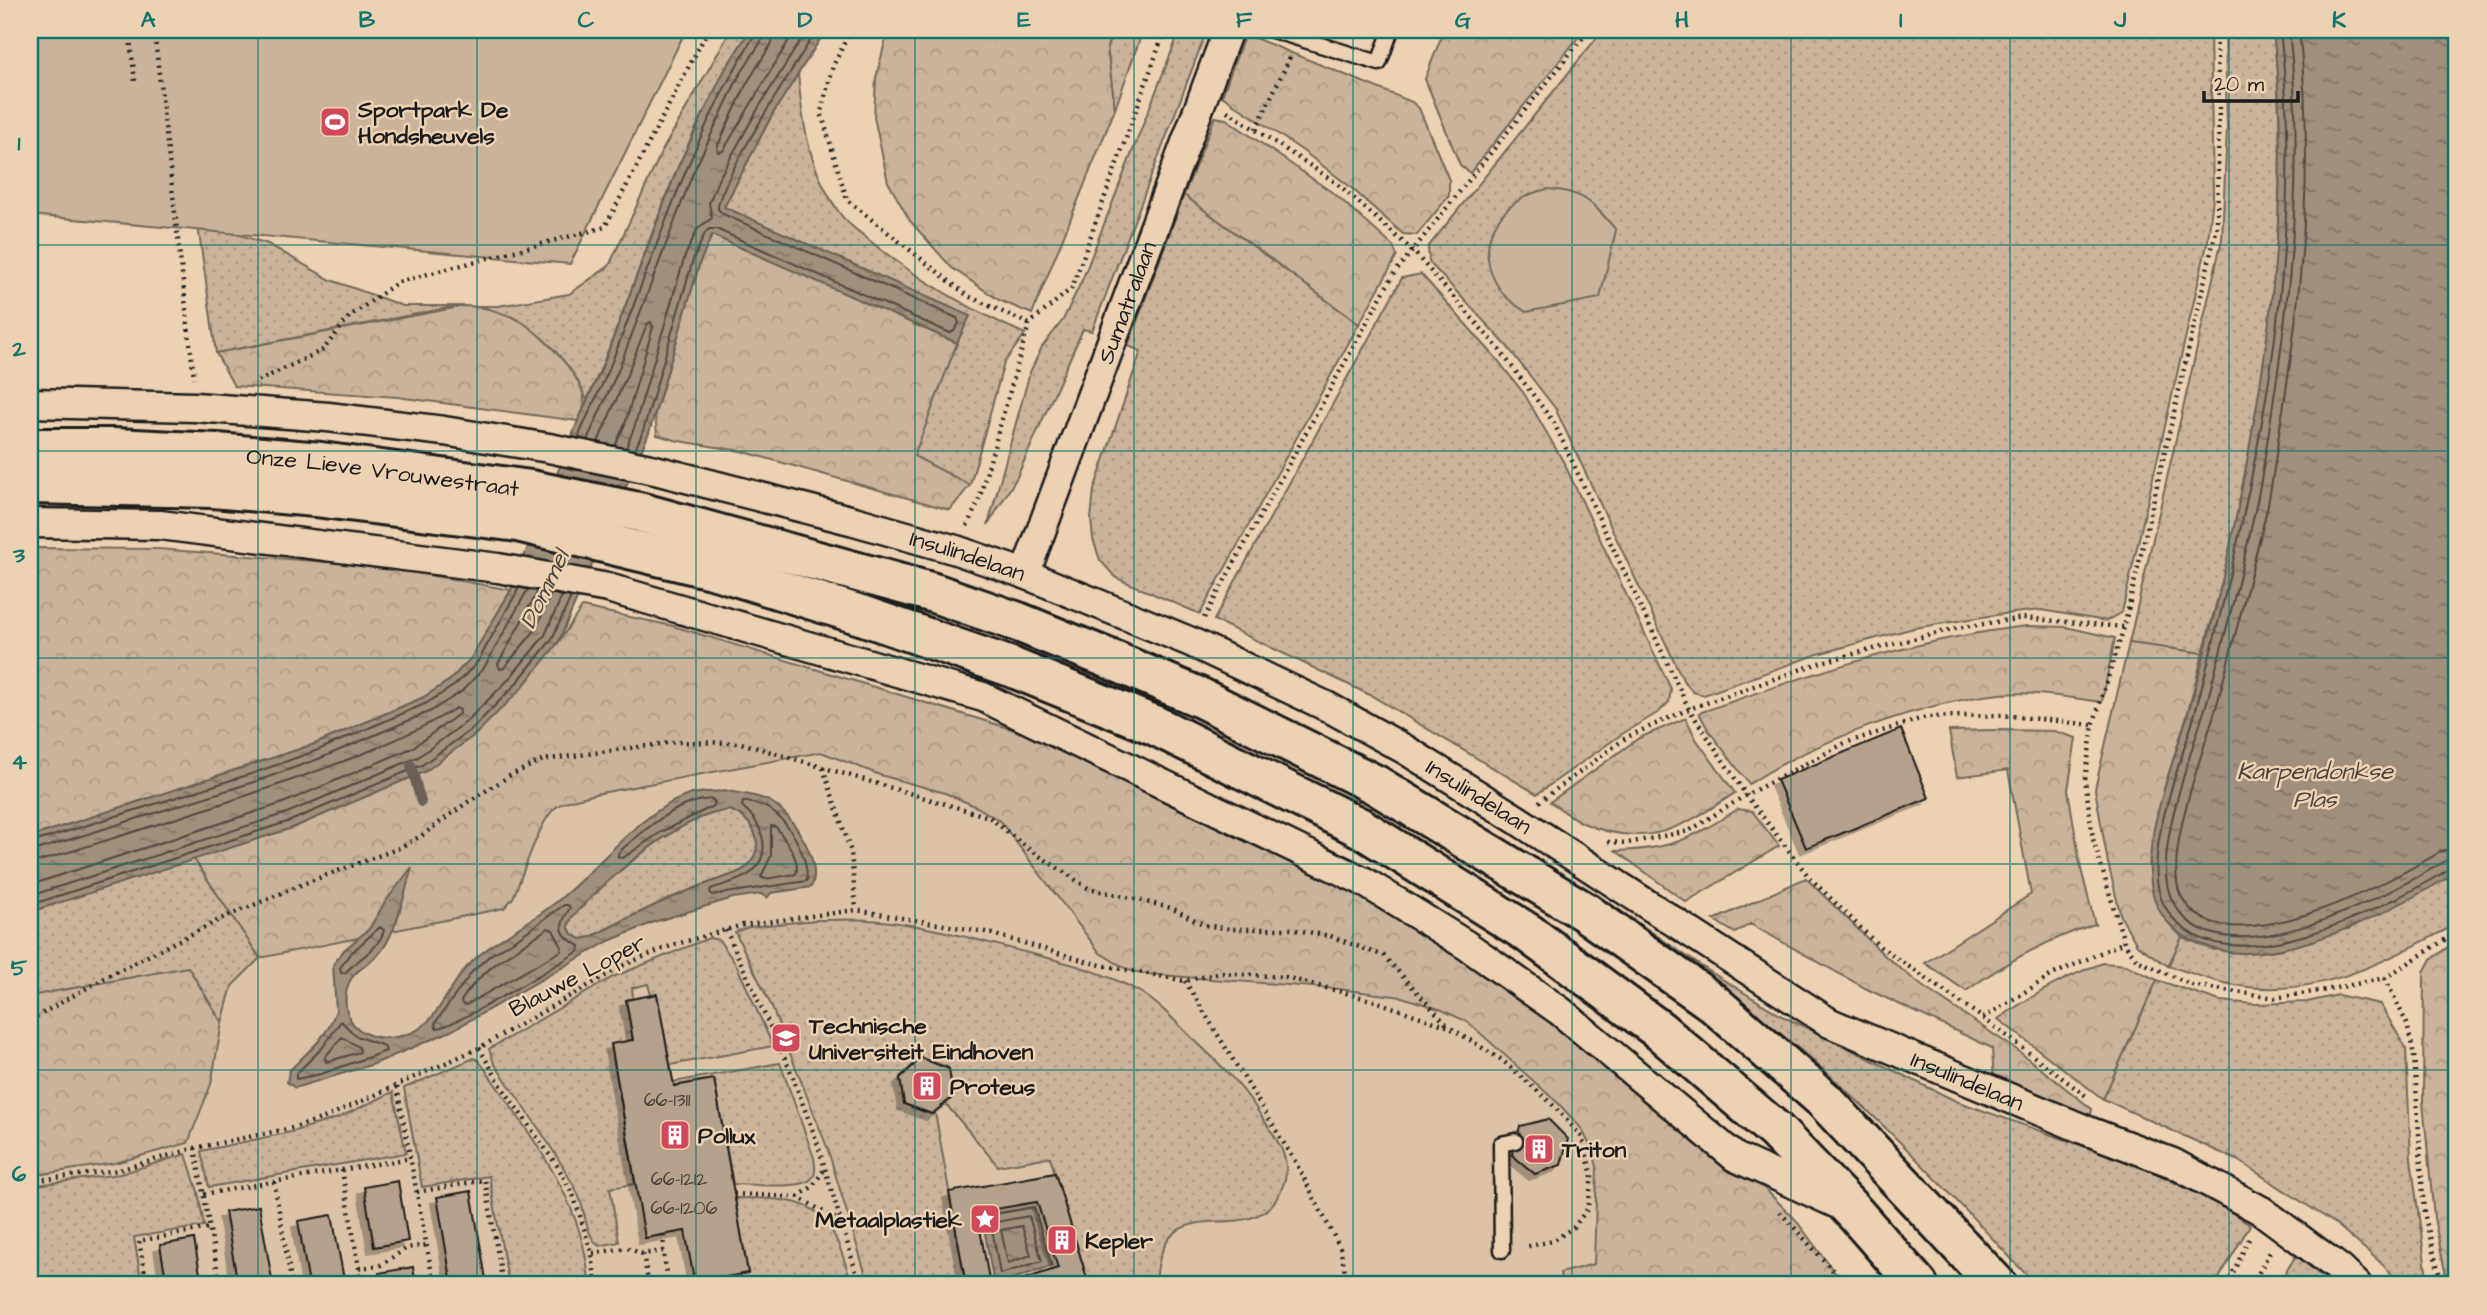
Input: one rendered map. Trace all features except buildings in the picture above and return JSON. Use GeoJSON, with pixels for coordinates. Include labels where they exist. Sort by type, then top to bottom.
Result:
{"type":"FeatureCollection","features":[{"type":"Feature","properties":{"kind":"main road","name":"Onze Lieve Vrouwestraat"},"geometry":{"type":"LineString","coordinates":[[30,448],[114,448],[321,461],[634,530],[730,536]]}},
{"type":"Feature","properties":{"kind":"main road","name":"Onze Lieve Vrouwestraat"},"geometry":{"type":"LineString","coordinates":[[30,484],[213,488],[315,496],[525,506]]}},
{"type":"Feature","properties":{"kind":"main road","name":"Onze Lieve Vrouwestraat"},"geometry":{"type":"LineString","coordinates":[[634,530],[716,570],[863,616],[1084,695],[1154,725],[1361,828],[1528,933],[1659,1030],[1775,1130],[1852,1210]]}},
{"type":"Feature","properties":{"kind":"main road","name":"Insulindelaan"},"geometry":{"type":"LineString","coordinates":[[730,536],[934,593],[1018,622],[1201,698],[1376,785],[1585,912],[1712,1002],[1825,1100],[1997,1285]]}},
{"type":"Feature","properties":{"kind":"main road"},"geometry":{"type":"LineString","coordinates":[[1852,1210],[1918,1285]]}},
{"type":"Feature","properties":{"kind":"street","name":"Sumatralaan"},"geometry":{"type":"LineString","coordinates":[[1025,574],[1228,30]]}},
{"type":"Feature","properties":{"kind":"street","name":"Onze Lieve Vrouwestraat"},"geometry":{"type":"LineString","coordinates":[[30,403],[204,408],[328,417],[444,431],[549,448],[655,470]]}},
{"type":"Feature","properties":{"kind":"street","name":"Insulindelaan"},"geometry":{"type":"LineString","coordinates":[[655,470],[956,550],[1025,574],[1191,642],[1350,719],[1406,750],[1830,1023],[2088,1131],[2173,1163],[2262,1211],[2357,1285]]}},
{"type":"Feature","properties":{"kind":"street"},"geometry":{"type":"LineString","coordinates":[[30,523],[160,525],[498,568],[608,588],[983,697],[1363,881],[1466,945],[1560,1011],[1735,1157],[1852,1210]]}},
{"type":"Feature","properties":{"kind":"lane"},"geometry":{"type":"LineString","coordinates":[[1272,30],[1379,63],[1391,30]]}},
{"type":"Feature","properties":{"kind":"lane"},"geometry":{"type":"LineString","coordinates":[[1502,1250],[1501,1144],[1515,1140]]}},
{"type":"Feature","properties":{"kind":"path"},"geometry":{"type":"LineString","coordinates":[[129,30],[135,81]]}},
{"type":"Feature","properties":{"kind":"path"},"geometry":{"type":"LineString","coordinates":[[154,30],[204,408],[323,349],[349,317],[398,282],[605,227],[708,30]]}},
{"type":"Feature","properties":{"kind":"path"},"geometry":{"type":"LineString","coordinates":[[851,30],[833,66],[821,112],[847,200],[968,296],[1029,324]]}},
{"type":"Feature","properties":{"kind":"path"},"geometry":{"type":"LineString","coordinates":[[956,550],[978,503],[1029,324],[1072,288],[1165,30]]}},
{"type":"Feature","properties":{"kind":"path"},"geometry":{"type":"LineString","coordinates":[[1191,642],[1393,275],[1589,30]]}},
{"type":"Feature","properties":{"kind":"path"},"geometry":{"type":"LineString","coordinates":[[2216,30],[2220,103],[2217,227],[2124,627],[2092,725],[2085,779],[2093,839],[2124,942],[2137,960],[2192,985],[2275,998],[2301,995],[2385,978],[2457,932]]}},
{"type":"Feature","properties":{"kind":"path"},"geometry":{"type":"LineString","coordinates":[[1256,129],[1299,39]]}},
{"type":"Feature","properties":{"kind":"path"},"geometry":{"type":"LineString","coordinates":[[1204,97],[1338,184],[1413,251],[1499,349],[1554,423],[1689,709],[1746,795],[1810,877],[1879,946],[1983,1018],[2105,1111],[2088,1131]]}},
{"type":"Feature","properties":{"kind":"path"},"geometry":{"type":"LineString","coordinates":[[1516,819],[1627,737],[1689,709],[1822,662],[1957,628],[2023,618],[2124,627]]}},
{"type":"Feature","properties":{"kind":"path"},"geometry":{"type":"LineString","coordinates":[[1567,852],[1587,840],[1628,843],[1689,831],[1746,795],[1845,743],[1926,717],[2002,715],[2092,725]]}},
{"type":"Feature","properties":{"kind":"path"},"geometry":{"type":"LineString","coordinates":[[30,1020],[112,974],[223,918],[309,881],[397,849],[421,836],[511,775],[543,760],[675,742],[741,743],[989,817],[1026,847],[1088,888],[1171,908],[1205,925],[1230,929],[1291,929],[1330,936],[1384,956],[1449,1027]]}},
{"type":"Feature","properties":{"kind":"path"},"geometry":{"type":"LineString","coordinates":[[823,767],[851,852],[856,910]]}},
{"type":"Feature","properties":{"kind":"path","name":"Blauwe Loper"},"geometry":{"type":"LineString","coordinates":[[30,1181],[120,1170],[195,1148],[292,1128],[324,1118],[479,1048],[624,965],[673,945],[776,919],[856,910],[985,932],[1096,964],[1185,981]]}},
{"type":"Feature","properties":{"kind":"path"},"geometry":{"type":"LineString","coordinates":[[726,930],[790,1070],[825,1170],[860,1285]]}},
{"type":"Feature","properties":{"kind":"path"},"geometry":{"type":"LineString","coordinates":[[1983,1018],[2052,975],[2124,942]]}},
{"type":"Feature","properties":{"kind":"path"},"geometry":{"type":"LineString","coordinates":[[1348,1285],[1340,1248],[1296,1163],[1185,981],[1220,974],[1285,977],[1375,1001],[1449,1027],[1502,1060],[1550,1102],[1582,1137],[1592,1175],[1588,1208],[1574,1227],[1553,1241],[1502,1250]]}},
{"type":"Feature","properties":{"kind":"path"},"geometry":{"type":"LineString","coordinates":[[2385,978],[2407,1024],[2414,1055],[2424,1213],[2442,1285]]}},
{"type":"Feature","properties":{"kind":"path"},"geometry":{"type":"LineString","coordinates":[[479,1048],[575,1197],[592,1254],[596,1285]]}},
{"type":"Feature","properties":{"kind":"path"},"geometry":{"type":"LineString","coordinates":[[397,1087],[434,1285]]}},
{"type":"Feature","properties":{"kind":"path"},"geometry":{"type":"LineString","coordinates":[[195,1148],[220,1285]]}},
{"type":"Feature","properties":{"kind":"path"},"geometry":{"type":"LineString","coordinates":[[204,1194],[411,1158]]}},
{"type":"Feature","properties":{"kind":"path"},"geometry":{"type":"LineString","coordinates":[[342,1170],[362,1285]]}},
{"type":"Feature","properties":{"kind":"path"},"geometry":{"type":"LineString","coordinates":[[799,1197],[812,1187],[825,1170]]}},
{"type":"Feature","properties":{"kind":"path"},"geometry":{"type":"LineString","coordinates":[[418,1192],[485,1180],[503,1285]]}},
{"type":"Feature","properties":{"kind":"path"},"geometry":{"type":"LineString","coordinates":[[274,1182],[292,1285]]}},
{"type":"Feature","properties":{"kind":"path"},"geometry":{"type":"LineString","coordinates":[[734,1194],[799,1197],[841,1222]]}},
{"type":"Feature","properties":{"kind":"path"},"geometry":{"type":"LineString","coordinates":[[1779,1211],[1846,1285]]}},
{"type":"Feature","properties":{"kind":"path"},"geometry":{"type":"LineString","coordinates":[[2227,1285],[2262,1211]]}},
{"type":"Feature","properties":{"kind":"path"},"geometry":{"type":"LineString","coordinates":[[147,1285],[139,1241],[211,1228]]}},
{"type":"Feature","properties":{"kind":"path"},"geometry":{"type":"LineString","coordinates":[[663,1235],[669,1285]]}},
{"type":"Feature","properties":{"kind":"path"},"geometry":{"type":"LineString","coordinates":[[359,1268],[379,1266],[407,1248],[427,1245]]}},
{"type":"Feature","properties":{"kind":"path"},"geometry":{"type":"LineString","coordinates":[[592,1254],[628,1248],[643,1254],[663,1251]]}},
{"type":"Feature","properties":{"kind":"path"},"geometry":{"type":"LineString","coordinates":[[643,1254],[649,1285]]}},
{"type":"Feature","properties":{"kind":"shaded area","name":"Technische Universiteit Eindhoven"},"geometry":{"type":"Polygon","coordinates":[[[30,650],[888,726],[1417,950],[1797,1285],[30,1285],[30,650]]]}},
{"type":"Feature","properties":{"kind":"green space","name":"Sportpark De Hondsheuvels"},"geometry":{"type":"Polygon","coordinates":[[[30,30],[686,30],[570,264],[30,215],[30,30]]]}},
{"type":"Feature","properties":{"kind":"green space"},"geometry":{"type":"Polygon","coordinates":[[[731,30],[750,30],[694,131],[678,167],[587,400],[567,365],[544,340],[516,321],[479,306],[498,306],[569,294],[609,266],[662,151],[731,30]]]}},
{"type":"Feature","properties":{"kind":"green space"},"geometry":{"type":"Polygon","coordinates":[[[888,30],[1113,30],[1107,47],[1115,109],[1032,314],[999,300],[952,268],[910,221],[888,182],[874,117],[876,78],[888,30]]]}},
{"type":"Feature","properties":{"kind":"green space"},"geometry":{"type":"Polygon","coordinates":[[[1113,30],[1143,30],[1115,109],[1107,47],[1113,30]]]}},
{"type":"Feature","properties":{"kind":"green space"},"geometry":{"type":"Polygon","coordinates":[[[1180,30],[1207,30],[1092,331],[1083,329],[1017,477],[988,525],[1030,372],[1042,347],[1063,320],[1083,278],[1180,30]]]}},
{"type":"Feature","properties":{"kind":"green space"},"geometry":{"type":"Polygon","coordinates":[[[1444,30],[1584,30],[1470,173],[1460,165],[1425,79],[1444,30]]]}},
{"type":"Feature","properties":{"kind":"green space"},"geometry":{"type":"Polygon","coordinates":[[[1603,30],[2210,30],[2213,197],[2208,240],[2122,612],[2106,621],[2041,610],[1914,628],[1818,654],[1704,695],[1693,692],[1683,680],[1555,408],[1506,345],[1429,262],[1428,247],[1603,30]]]}},
{"type":"Feature","properties":{"kind":"green space"},"geometry":{"type":"Polygon","coordinates":[[[2225,30],[2273,30],[2280,148],[2279,207],[2269,324],[2252,441],[2234,538],[2203,653],[2129,643],[2222,239],[2227,129],[2225,30]]]}},
{"type":"Feature","properties":{"kind":"green space"},"geometry":{"type":"Polygon","coordinates":[[[1245,34],[1412,102],[1419,108],[1449,180],[1449,196],[1417,235],[1403,234],[1348,185],[1222,96],[1245,34]]]}},
{"type":"Feature","properties":{"kind":"green space"},"geometry":{"type":"Polygon","coordinates":[[[798,73],[809,147],[830,199],[844,219],[924,280],[963,304],[1025,334],[1004,363],[970,485],[913,457],[969,316],[724,207],[772,115],[798,73]]]}},
{"type":"Feature","properties":{"kind":"green space"},"geometry":{"type":"Polygon","coordinates":[[[1215,117],[1226,119],[1336,195],[1393,246],[1397,256],[1359,324],[1184,195],[1215,117]]]}},
{"type":"Feature","properties":{"kind":"green space"},"geometry":{"type":"Polygon","coordinates":[[[1548,189],[1571,193],[1587,200],[1616,230],[1600,298],[1526,312],[1503,294],[1492,274],[1488,258],[1489,242],[1494,227],[1515,203],[1548,189]]]}},
{"type":"Feature","properties":{"kind":"green space"},"geometry":{"type":"Polygon","coordinates":[[[1184,195],[1359,324],[1200,614],[1116,578],[1100,560],[1093,539],[1091,519],[1094,490],[1141,351],[1128,346],[1184,195]]]}},
{"type":"Feature","properties":{"kind":"green space"},"geometry":{"type":"Polygon","coordinates":[[[197,218],[215,227],[268,244],[331,280],[403,306],[465,306],[216,353],[197,218]]]}},
{"type":"Feature","properties":{"kind":"green space"},"geometry":{"type":"Polygon","coordinates":[[[712,235],[957,343],[914,456],[970,485],[950,510],[741,451],[657,435],[655,414],[700,262],[712,235]]]}},
{"type":"Feature","properties":{"kind":"green space"},"geometry":{"type":"Polygon","coordinates":[[[1421,274],[1496,358],[1525,395],[1564,463],[1671,689],[1669,702],[1659,712],[1622,734],[1537,794],[1372,696],[1214,620],[1402,278],[1421,274]]]}},
{"type":"Feature","properties":{"kind":"green space"},"geometry":{"type":"Polygon","coordinates":[[[465,306],[487,309],[516,319],[531,328],[552,348],[572,372],[584,396],[584,408],[578,421],[397,397],[234,386],[216,353],[465,306]]]}},
{"type":"Feature","properties":{"kind":"green space"},"geometry":{"type":"Polygon","coordinates":[[[30,548],[158,549],[379,566],[511,590],[471,659],[450,680],[424,697],[315,744],[30,837],[30,548]]]}},
{"type":"Feature","properties":{"kind":"green space"},"geometry":{"type":"Polygon","coordinates":[[[582,607],[673,626],[835,675],[1005,727],[1200,794],[1482,957],[1731,1155],[1795,1219],[1844,1285],[1562,1285],[1560,1273],[1594,1264],[1597,1167],[1593,1151],[1581,1128],[1559,1104],[1468,1022],[1402,997],[1338,989],[1147,974],[1128,970],[1100,953],[1000,821],[945,793],[880,775],[821,752],[568,801],[548,816],[513,898],[504,908],[260,958],[194,859],[292,828],[426,771],[558,643],[582,607]]]}},
{"type":"Feature","properties":{"kind":"green space"},"geometry":{"type":"Polygon","coordinates":[[[2027,626],[2066,627],[2115,638],[2102,702],[2013,693],[1938,705],[1837,739],[1775,768],[1749,784],[1709,731],[1699,713],[1820,672],[1901,649],[2027,626]]]}},
{"type":"Feature","properties":{"kind":"green space"},"geometry":{"type":"Polygon","coordinates":[[[2129,643],[2203,653],[2164,789],[2149,866],[2171,926],[2182,937],[2168,966],[2137,945],[2121,917],[2095,789],[2129,643]]]}},
{"type":"Feature","properties":{"kind":"green space"},"geometry":{"type":"Polygon","coordinates":[[[1686,718],[1696,739],[1735,793],[1716,805],[1681,825],[1664,831],[1626,835],[1583,823],[1550,802],[1639,738],[1686,718]]]}},
{"type":"Feature","properties":{"kind":"green space"},"geometry":{"type":"Polygon","coordinates":[[[1949,731],[2054,731],[2076,738],[2068,790],[2081,869],[2095,924],[2028,952],[1966,991],[1925,963],[2031,894],[2008,770],[1957,777],[1949,731]]]}},
{"type":"Feature","properties":{"kind":"green space"},"geometry":{"type":"Polygon","coordinates":[[[1738,809],[1752,811],[1779,846],[1686,902],[1616,851],[1667,845],[1694,835],[1738,809]]]}},
{"type":"Feature","properties":{"kind":"green space"},"geometry":{"type":"Polygon","coordinates":[[[730,810],[745,819],[755,833],[757,841],[754,858],[745,869],[667,900],[591,937],[581,939],[572,934],[568,926],[572,917],[604,885],[645,851],[688,823],[730,810]]]}},
{"type":"Feature","properties":{"kind":"green space"},"geometry":{"type":"Polygon","coordinates":[[[194,859],[260,958],[232,986],[222,1023],[188,967],[30,996],[30,912],[194,859]]]}},
{"type":"Feature","properties":{"kind":"green space"},"geometry":{"type":"Polygon","coordinates":[[[2457,872],[2457,924],[2345,976],[2288,988],[2257,988],[2217,981],[2168,966],[2182,937],[2214,950],[2348,929],[2457,872]]]}},
{"type":"Feature","properties":{"kind":"green space"},"geometry":{"type":"Polygon","coordinates":[[[1806,878],[1884,955],[1922,986],[2017,1050],[2092,1109],[2091,1115],[1994,1082],[1992,1048],[1867,989],[1750,924],[1735,933],[1714,920],[1806,878]]]}},
{"type":"Feature","properties":{"kind":"green space"},"geometry":{"type":"Polygon","coordinates":[[[1608,902],[1701,966],[1782,1016],[1956,1101],[2145,1168],[2220,1205],[2250,1225],[2215,1285],[2036,1285],[1913,1155],[1849,1093],[1738,1001],[1603,907],[1608,902]]]}},
{"type":"Feature","properties":{"kind":"green space"},"geometry":{"type":"Polygon","coordinates":[[[816,920],[888,922],[945,932],[1082,967],[1140,992],[1165,1012],[1224,1069],[1249,1098],[1273,1133],[1282,1151],[1286,1170],[1285,1179],[1273,1204],[1255,1216],[1235,1221],[1193,1224],[1175,1233],[1162,1251],[1156,1285],[1089,1285],[1050,1157],[998,1166],[945,1103],[954,1095],[948,1067],[921,1058],[900,1077],[904,1104],[930,1114],[935,1112],[966,1285],[869,1285],[827,1147],[771,1005],[735,932],[749,927],[816,920]]]}},
{"type":"Feature","properties":{"kind":"green space"},"geometry":{"type":"Polygon","coordinates":[[[709,938],[719,940],[737,966],[773,1046],[670,1065],[657,994],[651,995],[648,984],[632,988],[633,998],[626,1000],[633,1040],[611,1044],[635,1184],[610,1188],[619,1242],[599,1246],[591,1235],[580,1198],[568,1175],[494,1063],[489,1049],[613,977],[709,938]]]}},
{"type":"Feature","properties":{"kind":"green space"},"geometry":{"type":"Polygon","coordinates":[[[2457,941],[2457,1285],[2448,1285],[2434,1218],[2423,1102],[2424,972],[2431,959],[2457,941]]]}},
{"type":"Feature","properties":{"kind":"green space"},"geometry":{"type":"Polygon","coordinates":[[[2103,963],[2126,965],[2157,980],[2103,1099],[1998,1019],[2049,987],[2103,963]]]}},
{"type":"Feature","properties":{"kind":"green space"},"geometry":{"type":"Polygon","coordinates":[[[188,967],[222,1023],[211,1084],[188,1143],[115,1163],[30,1176],[30,996],[188,967]]]}},
{"type":"Feature","properties":{"kind":"green space"},"geometry":{"type":"Polygon","coordinates":[[[2157,980],[2220,1001],[2255,1004],[2307,1002],[2338,995],[2380,1004],[2406,1048],[2411,1159],[2428,1285],[2402,1285],[2336,1224],[2239,1161],[2103,1099],[2157,980]]]}},
{"type":"Feature","properties":{"kind":"green space"},"geometry":{"type":"Polygon","coordinates":[[[474,1058],[485,1069],[537,1145],[566,1197],[585,1254],[589,1285],[509,1285],[489,1176],[422,1187],[404,1088],[474,1058]]]}},
{"type":"Feature","properties":{"kind":"green space"},"geometry":{"type":"Polygon","coordinates":[[[780,1063],[814,1158],[814,1175],[806,1182],[797,1184],[733,1184],[714,1079],[674,1086],[673,1082],[780,1063]]]}},
{"type":"Feature","properties":{"kind":"green space"},"geometry":{"type":"Polygon","coordinates":[[[393,1092],[406,1153],[209,1187],[201,1151],[291,1132],[338,1118],[393,1092]]]}},
{"type":"Feature","properties":{"kind":"green space"},"geometry":{"type":"Polygon","coordinates":[[[186,1154],[198,1192],[204,1226],[134,1237],[142,1285],[30,1285],[30,1186],[120,1174],[186,1154]]]}},
{"type":"Feature","properties":{"kind":"green space"},"geometry":{"type":"Polygon","coordinates":[[[735,1198],[785,1200],[816,1212],[836,1238],[852,1285],[728,1285],[726,1277],[748,1273],[735,1198]]]}},
{"type":"Feature","properties":{"kind":"green space"},"geometry":{"type":"Polygon","coordinates":[[[2295,1257],[2299,1258],[2332,1285],[2278,1285],[2295,1257]]]}},
{"type":"Feature","properties":{"kind":"water","name":"Dommel"},"geometry":{"type":"Polygon","coordinates":[[[750,30],[826,30],[772,115],[724,207],[970,316],[957,343],[712,235],[700,262],[649,433],[558,643],[520,690],[476,734],[426,771],[292,828],[30,912],[30,837],[315,744],[424,697],[450,680],[471,658],[511,590],[603,365],[678,167],[724,71],[750,30]]]}},
{"type":"Feature","properties":{"kind":"water","name":"Karpendonkse Plas"},"geometry":{"type":"Polygon","coordinates":[[[2273,30],[2457,30],[2457,872],[2410,899],[2327,936],[2272,951],[2240,953],[2222,951],[2198,943],[2170,925],[2158,908],[2151,888],[2150,864],[2158,813],[2198,679],[2226,564],[2263,363],[2275,268],[2280,173],[2280,126],[2273,30]]]}},
{"type":"Feature","properties":{"kind":"water"},"geometry":{"type":"Polygon","coordinates":[[[728,791],[771,802],[788,817],[810,853],[814,877],[811,887],[771,893],[767,898],[761,894],[733,898],[654,922],[609,941],[451,1031],[374,1064],[295,1088],[287,1082],[289,1071],[317,1043],[329,1027],[336,1011],[333,965],[344,950],[369,929],[385,902],[412,867],[390,937],[378,955],[353,976],[348,986],[346,1009],[358,1029],[368,1035],[392,1038],[417,1030],[438,1010],[460,976],[475,959],[567,893],[649,817],[686,796],[701,792],[728,791]],[[730,810],[710,814],[688,823],[645,851],[604,885],[572,917],[568,926],[572,934],[581,939],[591,937],[667,900],[745,869],[754,858],[757,841],[751,826],[730,810]]]}},
{"type":"Feature","properties":{"kind":"water"},"geometry":{"type":"Polygon","coordinates":[[[1034,1207],[1052,1266],[994,1285],[982,1216],[1034,1207]]]}},
{"type":"Feature","properties":{"kind":"waterway"},"geometry":{"type":"LineString","coordinates":[[411,765],[421,802]]}},
{"type":"Feature","properties":{"kind":"place","name":"Sportpark De Hondsheuvels"},"geometry":{"type":"Point","coordinates":[335,122]}},
{"type":"Feature","properties":{"kind":"place","name":"Technische Universiteit Eindhoven"},"geometry":{"type":"Point","coordinates":[786,1038]}},
{"type":"Feature","properties":{"kind":"place","name":"Proteus"},"geometry":{"type":"Point","coordinates":[927,1086]}},
{"type":"Feature","properties":{"kind":"place","name":"Pollux"},"geometry":{"type":"Point","coordinates":[675,1135]}},
{"type":"Feature","properties":{"kind":"place","name":"Triton"},"geometry":{"type":"Point","coordinates":[1539,1149]}},
{"type":"Feature","properties":{"kind":"place","name":"Metaalplastiek"},"geometry":{"type":"Point","coordinates":[985,1219]}},
{"type":"Feature","properties":{"kind":"place","name":"Kepler"},"geometry":{"type":"Point","coordinates":[1062,1240]}}]}
